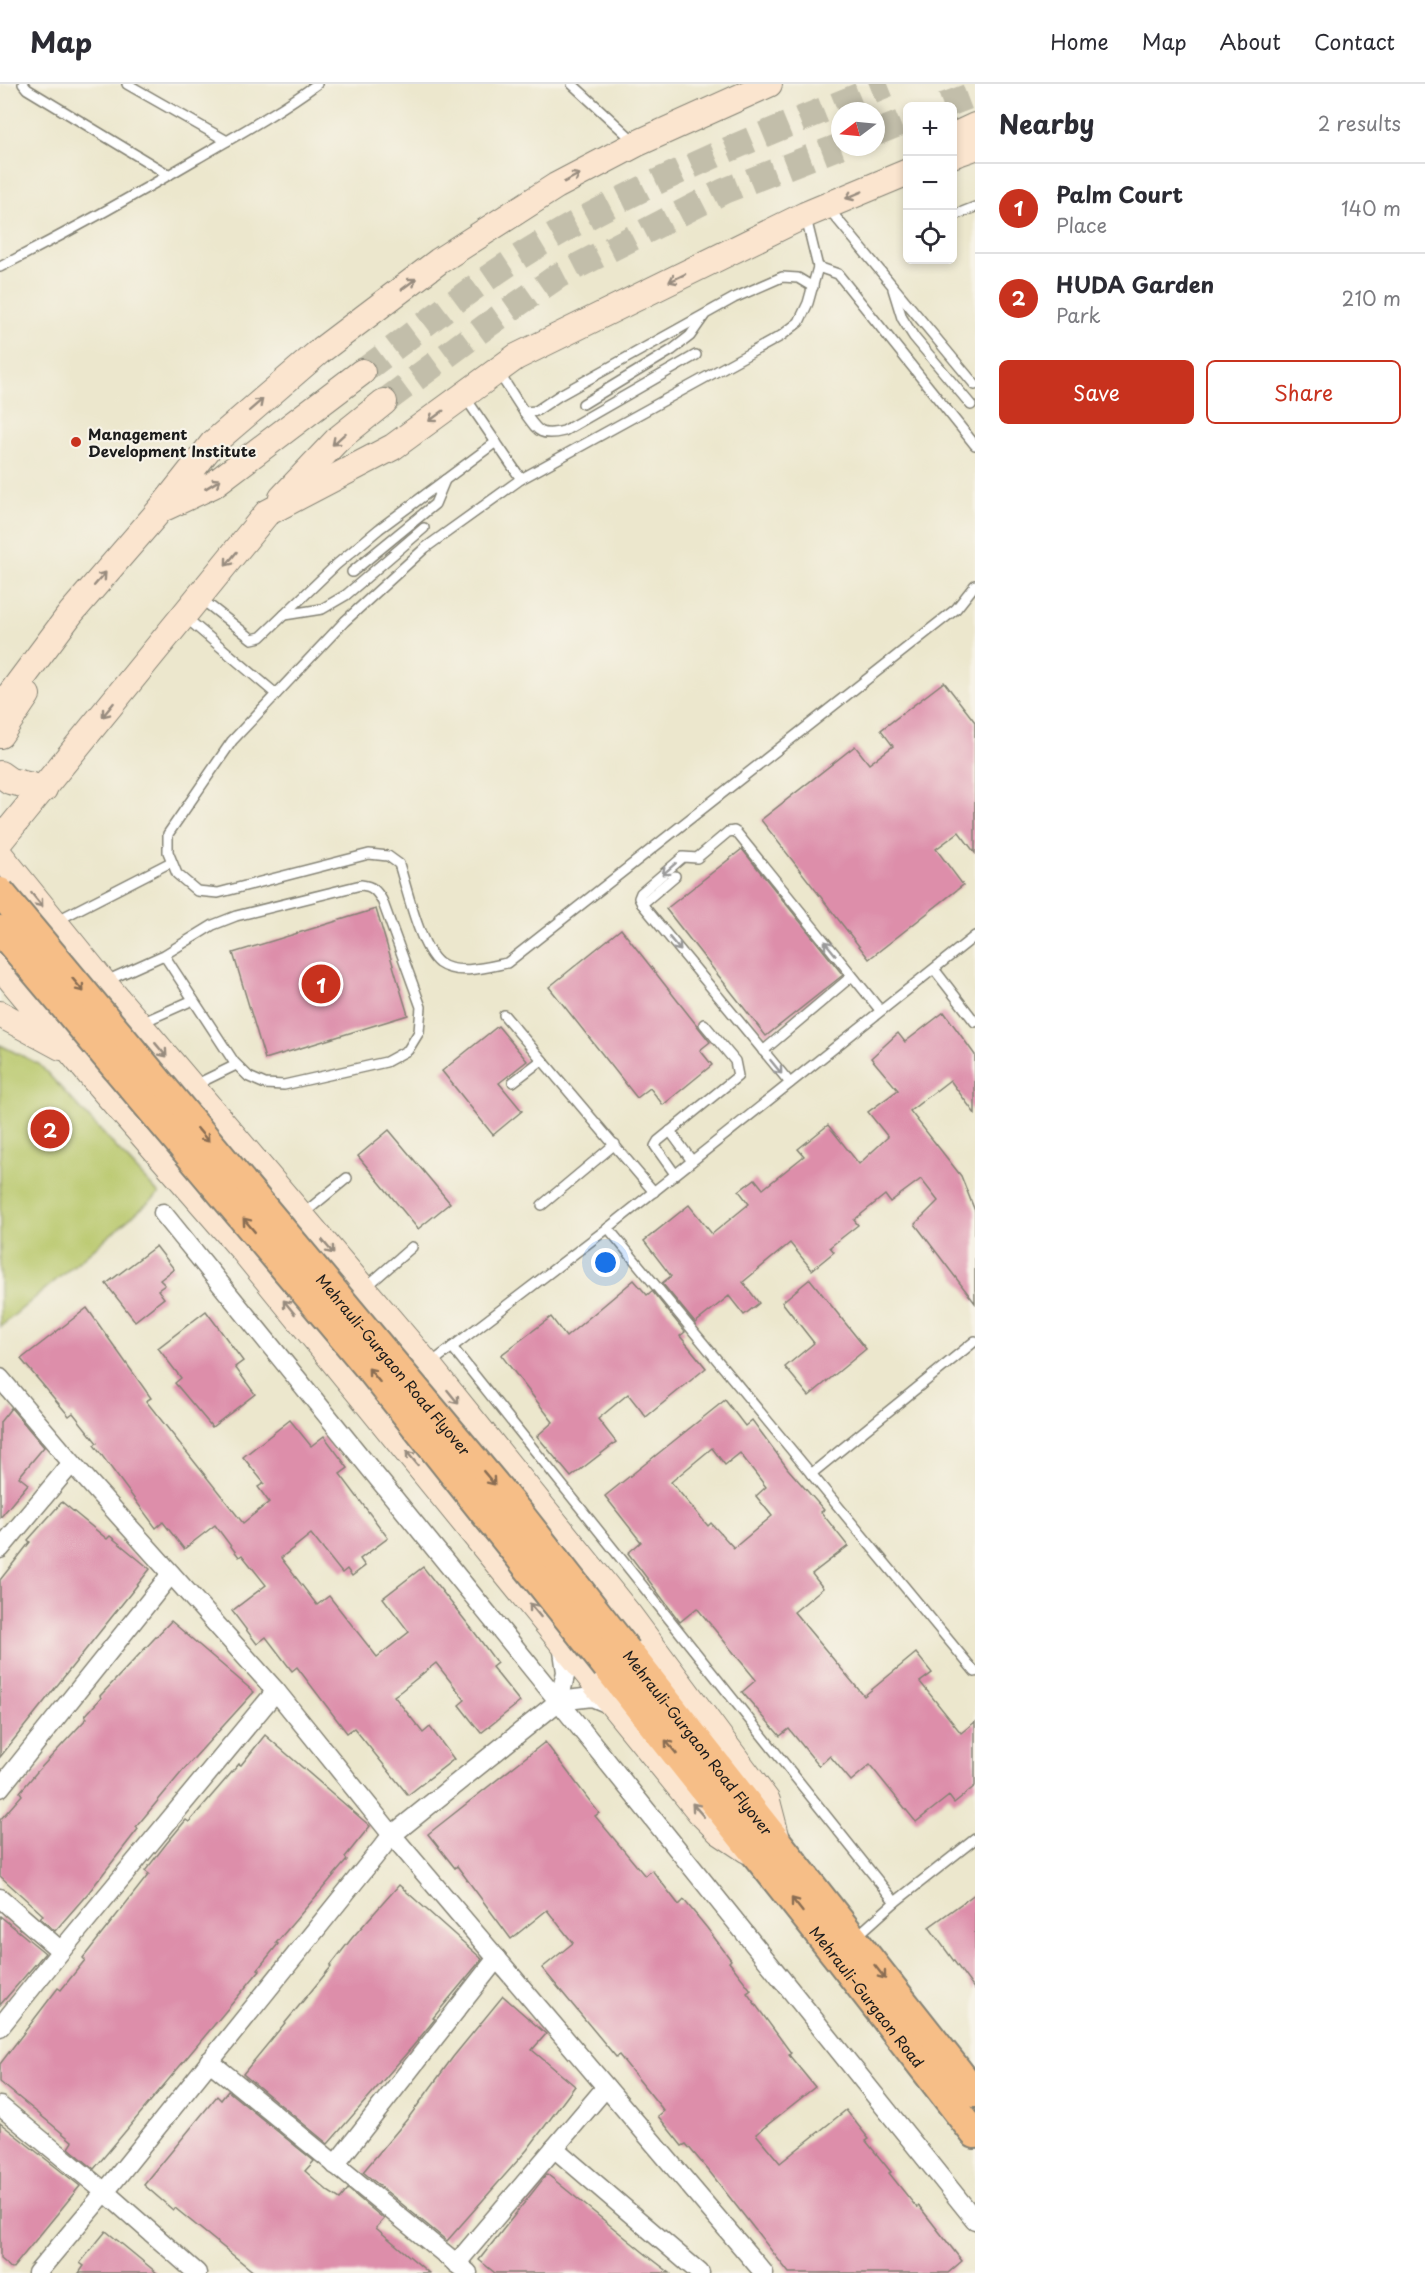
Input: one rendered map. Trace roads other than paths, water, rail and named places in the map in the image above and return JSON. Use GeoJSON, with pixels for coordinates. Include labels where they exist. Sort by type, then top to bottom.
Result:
{"type":"FeatureCollection","features":[{"type":"Feature","properties":{"kind":"main road","name":"Mehrauli-Gurgaon Road Flyover"},"geometry":{"type":"LineString","coordinates":[[0,891],[514,1508],[617,1659]]}},
{"type":"Feature","properties":{"kind":"main road","name":"Mehrauli-Gurgaon Road Flyover"},"geometry":{"type":"LineString","coordinates":[[0,930],[617,1659],[769,1851]]}},
{"type":"Feature","properties":{"kind":"main road","name":"Mehrauli-Gurgaon Road"},"geometry":{"type":"LineString","coordinates":[[769,1851],[854,1938],[969,2094],[975,2133]]}},
{"type":"Feature","properties":{"kind":"main road","name":"Mehrauli-Gurgaon Road"},"geometry":{"type":"LineString","coordinates":[[769,1851],[969,2094]]}},
{"type":"Feature","properties":{"kind":"street"},"geometry":{"type":"LineString","coordinates":[[0,708],[71,613],[160,510],[213,443],[320,351],[440,261],[556,186],[636,144],[769,84]]}},
{"type":"Feature","properties":{"kind":"street"},"geometry":{"type":"LineString","coordinates":[[957,136],[975,126]]}},
{"type":"Feature","properties":{"kind":"street"},"geometry":{"type":"LineString","coordinates":[[957,153],[975,147]]}},
{"type":"Feature","properties":{"kind":"street"},"geometry":{"type":"LineString","coordinates":[[267,513],[393,447],[516,357],[816,211],[903,174]]}},
{"type":"Feature","properties":{"kind":"street"},"geometry":{"type":"LineString","coordinates":[[160,510],[213,485],[362,372]]}},
{"type":"Feature","properties":{"kind":"street"},"geometry":{"type":"LineString","coordinates":[[0,841],[267,513],[338,439],[384,402]]}},
{"type":"Feature","properties":{"kind":"street"},"geometry":{"type":"LineString","coordinates":[[0,735],[44,668],[71,613]]}},
{"type":"Feature","properties":{"kind":"street"},"geometry":{"type":"LineString","coordinates":[[0,774],[10,781],[44,789]]}},
{"type":"Feature","properties":{"kind":"street"},"geometry":{"type":"LineString","coordinates":[[0,855],[139,1024],[428,1365],[629,1615],[767,1801],[769,1851],[709,1822],[243,1250],[72,1053],[8,975],[62,931]]}},
{"type":"Feature","properties":{"kind":"street"},"geometry":{"type":"LineString","coordinates":[[0,1014],[72,1053]]}},
{"type":"Feature","properties":{"kind":"street"},"geometry":{"type":"LineString","coordinates":[[163,1213],[559,1701],[975,2220]]}},
{"type":"Feature","properties":{"kind":"street"},"geometry":{"type":"LineString","coordinates":[[0,1378],[72,1463],[276,1691],[392,1835],[764,2273]]}},
{"type":"Feature","properties":{"kind":"street"},"geometry":{"type":"LineString","coordinates":[[0,1549],[72,1463]]}},
{"type":"Feature","properties":{"kind":"street"},"geometry":{"type":"LineString","coordinates":[[0,1788],[171,1574]]}},
{"type":"Feature","properties":{"kind":"street"},"geometry":{"type":"LineString","coordinates":[[559,1701],[566,1672],[562,1644]]}},
{"type":"Feature","properties":{"kind":"street"},"geometry":{"type":"LineString","coordinates":[[0,2027],[276,1691]]}},
{"type":"Feature","properties":{"kind":"street"},"geometry":{"type":"LineString","coordinates":[[37,2273],[105,2192],[392,1835],[559,1701],[592,1697],[613,1706]]}},
{"type":"Feature","properties":{"kind":"street"},"geometry":{"type":"LineString","coordinates":[[0,1898],[61,1951]]}},
{"type":"Feature","properties":{"kind":"street"},"geometry":{"type":"LineString","coordinates":[[335,2165],[497,1958]]}},
{"type":"Feature","properties":{"kind":"street"},"geometry":{"type":"LineString","coordinates":[[209,2061],[462,2268],[554,2148],[606,2087]]}},
{"type":"Feature","properties":{"kind":"street"},"geometry":{"type":"LineString","coordinates":[[0,2106],[105,2192],[197,2273]]}},
{"type":"Feature","properties":{"kind":"street"},"geometry":{"type":"LineString","coordinates":[[554,2148],[699,2273]]}},
{"type":"Feature","properties":{"kind":"lane"},"geometry":{"type":"LineString","coordinates":[[23,84],[27,89],[169,175]]}},
{"type":"Feature","properties":{"kind":"lane"},"geometry":{"type":"LineString","coordinates":[[127,84],[227,141]]}},
{"type":"Feature","properties":{"kind":"lane"},"geometry":{"type":"LineString","coordinates":[[0,267],[169,175],[288,105],[317,84]]}},
{"type":"Feature","properties":{"kind":"lane"},"geometry":{"type":"LineString","coordinates":[[572,84],[636,144]]}},
{"type":"Feature","properties":{"kind":"lane"},"geometry":{"type":"LineString","coordinates":[[957,214],[975,207]]}},
{"type":"Feature","properties":{"kind":"lane"},"geometry":{"type":"LineString","coordinates":[[816,211],[818,267],[808,303],[799,322],[781,336],[521,479],[425,548],[345,621],[232,741],[168,834],[171,862],[177,874],[197,891],[218,893],[369,854],[388,856],[399,864],[426,948],[440,964],[456,969],[481,969],[507,963],[956,609],[975,585]]}},
{"type":"Feature","properties":{"kind":"lane"},"geometry":{"type":"LineString","coordinates":[[816,211],[891,284],[975,385]]}},
{"type":"Feature","properties":{"kind":"lane"},"geometry":{"type":"LineString","coordinates":[[818,267],[838,274],[975,445]]}},
{"type":"Feature","properties":{"kind":"lane"},"geometry":{"type":"LineString","coordinates":[[524,412],[536,411],[560,395],[734,298],[782,277],[798,278],[813,287]]}},
{"type":"Feature","properties":{"kind":"lane"},"geometry":{"type":"LineString","coordinates":[[891,284],[902,318],[914,337],[971,405]]}},
{"type":"Feature","properties":{"kind":"lane"},"geometry":{"type":"LineString","coordinates":[[583,404],[672,350],[690,336],[706,314]]}},
{"type":"Feature","properties":{"kind":"lane"},"geometry":{"type":"LineString","coordinates":[[497,371],[538,430],[549,435],[564,431],[696,355]]}},
{"type":"Feature","properties":{"kind":"lane"},"geometry":{"type":"LineString","coordinates":[[464,395],[521,479]]}},
{"type":"Feature","properties":{"kind":"lane"},"geometry":{"type":"LineString","coordinates":[[192,607],[252,639],[261,637],[336,565],[379,529],[496,442]]}},
{"type":"Feature","properties":{"kind":"lane"},"geometry":{"type":"LineString","coordinates":[[352,572],[435,504],[445,480]]}},
{"type":"Feature","properties":{"kind":"lane"},"geometry":{"type":"LineString","coordinates":[[284,615],[322,609],[346,595],[424,528]]}},
{"type":"Feature","properties":{"kind":"lane"},"geometry":{"type":"LineString","coordinates":[[192,607],[276,694]]}},
{"type":"Feature","properties":{"kind":"lane"},"geometry":{"type":"LineString","coordinates":[[790,1083],[639,898],[641,893],[683,856],[697,858],[729,832],[738,833],[880,1010]]}},
{"type":"Feature","properties":{"kind":"lane"},"geometry":{"type":"LineString","coordinates":[[62,931],[171,862]]}},
{"type":"Feature","properties":{"kind":"lane"},"geometry":{"type":"LineString","coordinates":[[642,904],[675,876]]}},
{"type":"Feature","properties":{"kind":"lane"},"geometry":{"type":"LineString","coordinates":[[104,982],[164,955],[213,925],[236,916],[361,885],[369,886],[376,890],[382,900],[421,1007],[419,1032],[408,1050],[387,1062],[284,1085],[265,1084],[249,1077],[236,1065],[164,955]]}},
{"type":"Feature","properties":{"kind":"lane"},"geometry":{"type":"LineString","coordinates":[[428,1365],[654,1192],[975,936]]}},
{"type":"Feature","properties":{"kind":"lane"},"geometry":{"type":"LineString","coordinates":[[934,969],[975,1022]]}},
{"type":"Feature","properties":{"kind":"lane"},"geometry":{"type":"LineString","coordinates":[[764,1051],[852,976]]}},
{"type":"Feature","properties":{"kind":"lane"},"geometry":{"type":"LineString","coordinates":[[139,1024],[193,1000]]}},
{"type":"Feature","properties":{"kind":"lane"},"geometry":{"type":"LineString","coordinates":[[504,1015],[654,1192]]}},
{"type":"Feature","properties":{"kind":"lane"},"geometry":{"type":"LineString","coordinates":[[675,1174],[654,1146],[738,1076],[735,1061],[704,1024]]}},
{"type":"Feature","properties":{"kind":"lane"},"geometry":{"type":"LineString","coordinates":[[513,1082],[542,1060]]}},
{"type":"Feature","properties":{"kind":"lane"},"geometry":{"type":"LineString","coordinates":[[192,1087],[236,1065]]}},
{"type":"Feature","properties":{"kind":"lane"},"geometry":{"type":"LineString","coordinates":[[670,1131],[692,1161]]}},
{"type":"Feature","properties":{"kind":"lane"},"geometry":{"type":"LineString","coordinates":[[542,1205],[615,1144]]}},
{"type":"Feature","properties":{"kind":"lane"},"geometry":{"type":"LineString","coordinates":[[302,1216],[347,1178]]}},
{"type":"Feature","properties":{"kind":"lane"},"geometry":{"type":"LineString","coordinates":[[608,1228],[975,1672]]}},
{"type":"Feature","properties":{"kind":"lane"},"geometry":{"type":"LineString","coordinates":[[364,1289],[412,1247]]}},
{"type":"Feature","properties":{"kind":"lane"},"geometry":{"type":"LineString","coordinates":[[811,1474],[975,1341]]}},
{"type":"Feature","properties":{"kind":"lane"},"geometry":{"type":"LineString","coordinates":[[452,1347],[895,1902]]}},
{"type":"Feature","properties":{"kind":"lane"},"geometry":{"type":"LineString","coordinates":[[854,1938],[895,1902],[975,1839]]}},
{"type":"Feature","properties":{"kind":"tunnel"},"geometry":{"type":"LineString","coordinates":[[362,372],[494,273],[582,220],[711,157],[888,84]]}},
{"type":"Feature","properties":{"kind":"tunnel"},"geometry":{"type":"LineString","coordinates":[[954,102],[975,94]]}},
{"type":"Feature","properties":{"kind":"tunnel"},"geometry":{"type":"LineString","coordinates":[[885,129],[903,122]]}},
{"type":"Feature","properties":{"kind":"tunnel"},"geometry":{"type":"LineString","coordinates":[[384,402],[558,276],[724,191],[831,149]]}},
{"type":"Feature","properties":{"kind":"place","name":"Management Development Institute"},"geometry":{"type":"Point","coordinates":[76,442]}},
{"type":"Feature","properties":{"kind":"place","name":"Palm Court"},"geometry":{"type":"Point","coordinates":[321,984]}},
{"type":"Feature","properties":{"kind":"place","name":"HUDA Garden"},"geometry":{"type":"Point","coordinates":[50,1129]}}]}
